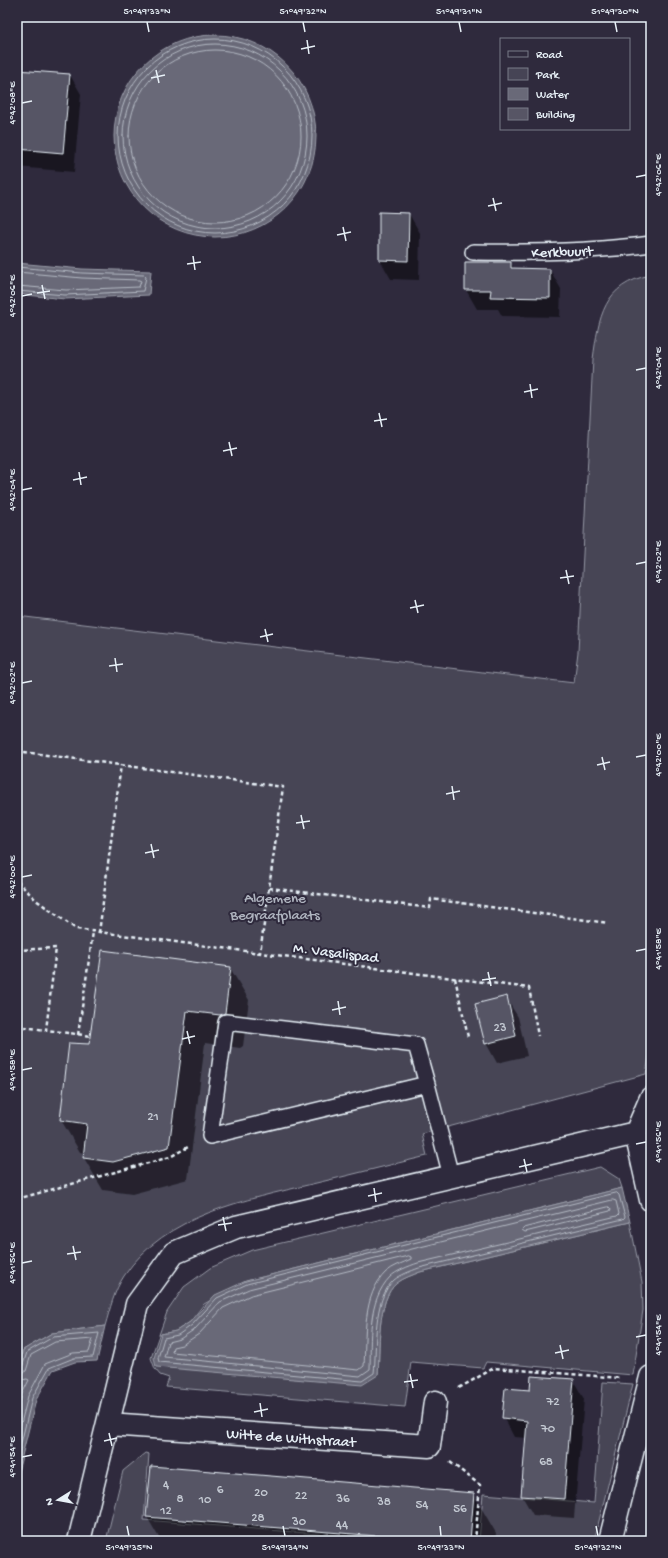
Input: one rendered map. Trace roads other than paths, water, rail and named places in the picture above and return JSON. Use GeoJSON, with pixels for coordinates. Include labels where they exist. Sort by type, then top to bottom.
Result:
{"type":"FeatureCollection","features":[{"type":"Feature","properties":{"kind":"street"},"geometry":{"type":"LineString","coordinates":[[651,1098],[636,1133],[651,1200]]}},
{"type":"Feature","properties":{"kind":"street"},"geometry":{"type":"LineString","coordinates":[[79,1541],[138,1304],[174,1253],[236,1227],[636,1133]]}},
{"type":"Feature","properties":{"kind":"street"},"geometry":{"type":"LineString","coordinates":[[610,1541],[650,1379]]}},
{"type":"Feature","properties":{"kind":"street","name":"Witte de Withstraat"},"geometry":{"type":"LineString","coordinates":[[108,1424],[429,1446],[435,1402]]}},
{"type":"Feature","properties":{"kind":"lane","name":"Kerkbuurt"},"geometry":{"type":"LineString","coordinates":[[473,252],[552,253],[614,249],[651,244]]}},
{"type":"Feature","properties":{"kind":"lane"},"geometry":{"type":"LineString","coordinates":[[427,1084],[210,1136],[226,1022],[416,1045],[427,1084],[451,1176]]}},
{"type":"Feature","properties":{"kind":"water"},"geometry":{"type":"Polygon","coordinates":[[[215,35],[244,39],[263,47],[279,58],[293,72],[304,88],[312,107],[316,136],[312,165],[304,184],[293,200],[279,214],[263,225],[244,233],[215,237],[186,233],[167,225],[151,214],[137,200],[126,184],[118,165],[114,136],[118,107],[126,88],[137,72],[151,58],[167,47],[186,39],[215,35]]]}},
{"type":"Feature","properties":{"kind":"water"},"geometry":{"type":"Polygon","coordinates":[[[17,263],[82,269],[151,271],[149,295],[65,299],[17,294],[17,263]]]}},
{"type":"Feature","properties":{"kind":"water"},"geometry":{"type":"Polygon","coordinates":[[[622,1188],[630,1222],[420,1272],[397,1283],[390,1291],[385,1301],[382,1313],[379,1340],[378,1375],[362,1385],[156,1367],[154,1358],[161,1334],[176,1331],[190,1322],[215,1295],[246,1281],[622,1188]]]}},
{"type":"Feature","properties":{"kind":"water"},"geometry":{"type":"Polygon","coordinates":[[[105,1326],[97,1361],[75,1362],[53,1370],[36,1400],[17,1476],[17,1372],[23,1350],[52,1333],[105,1326]]]}},
{"type":"Feature","properties":{"kind":"park label","name":"Algemene Begraafplaats"},"geometry":{"type":"Point","coordinates":[275,906]}}]}
